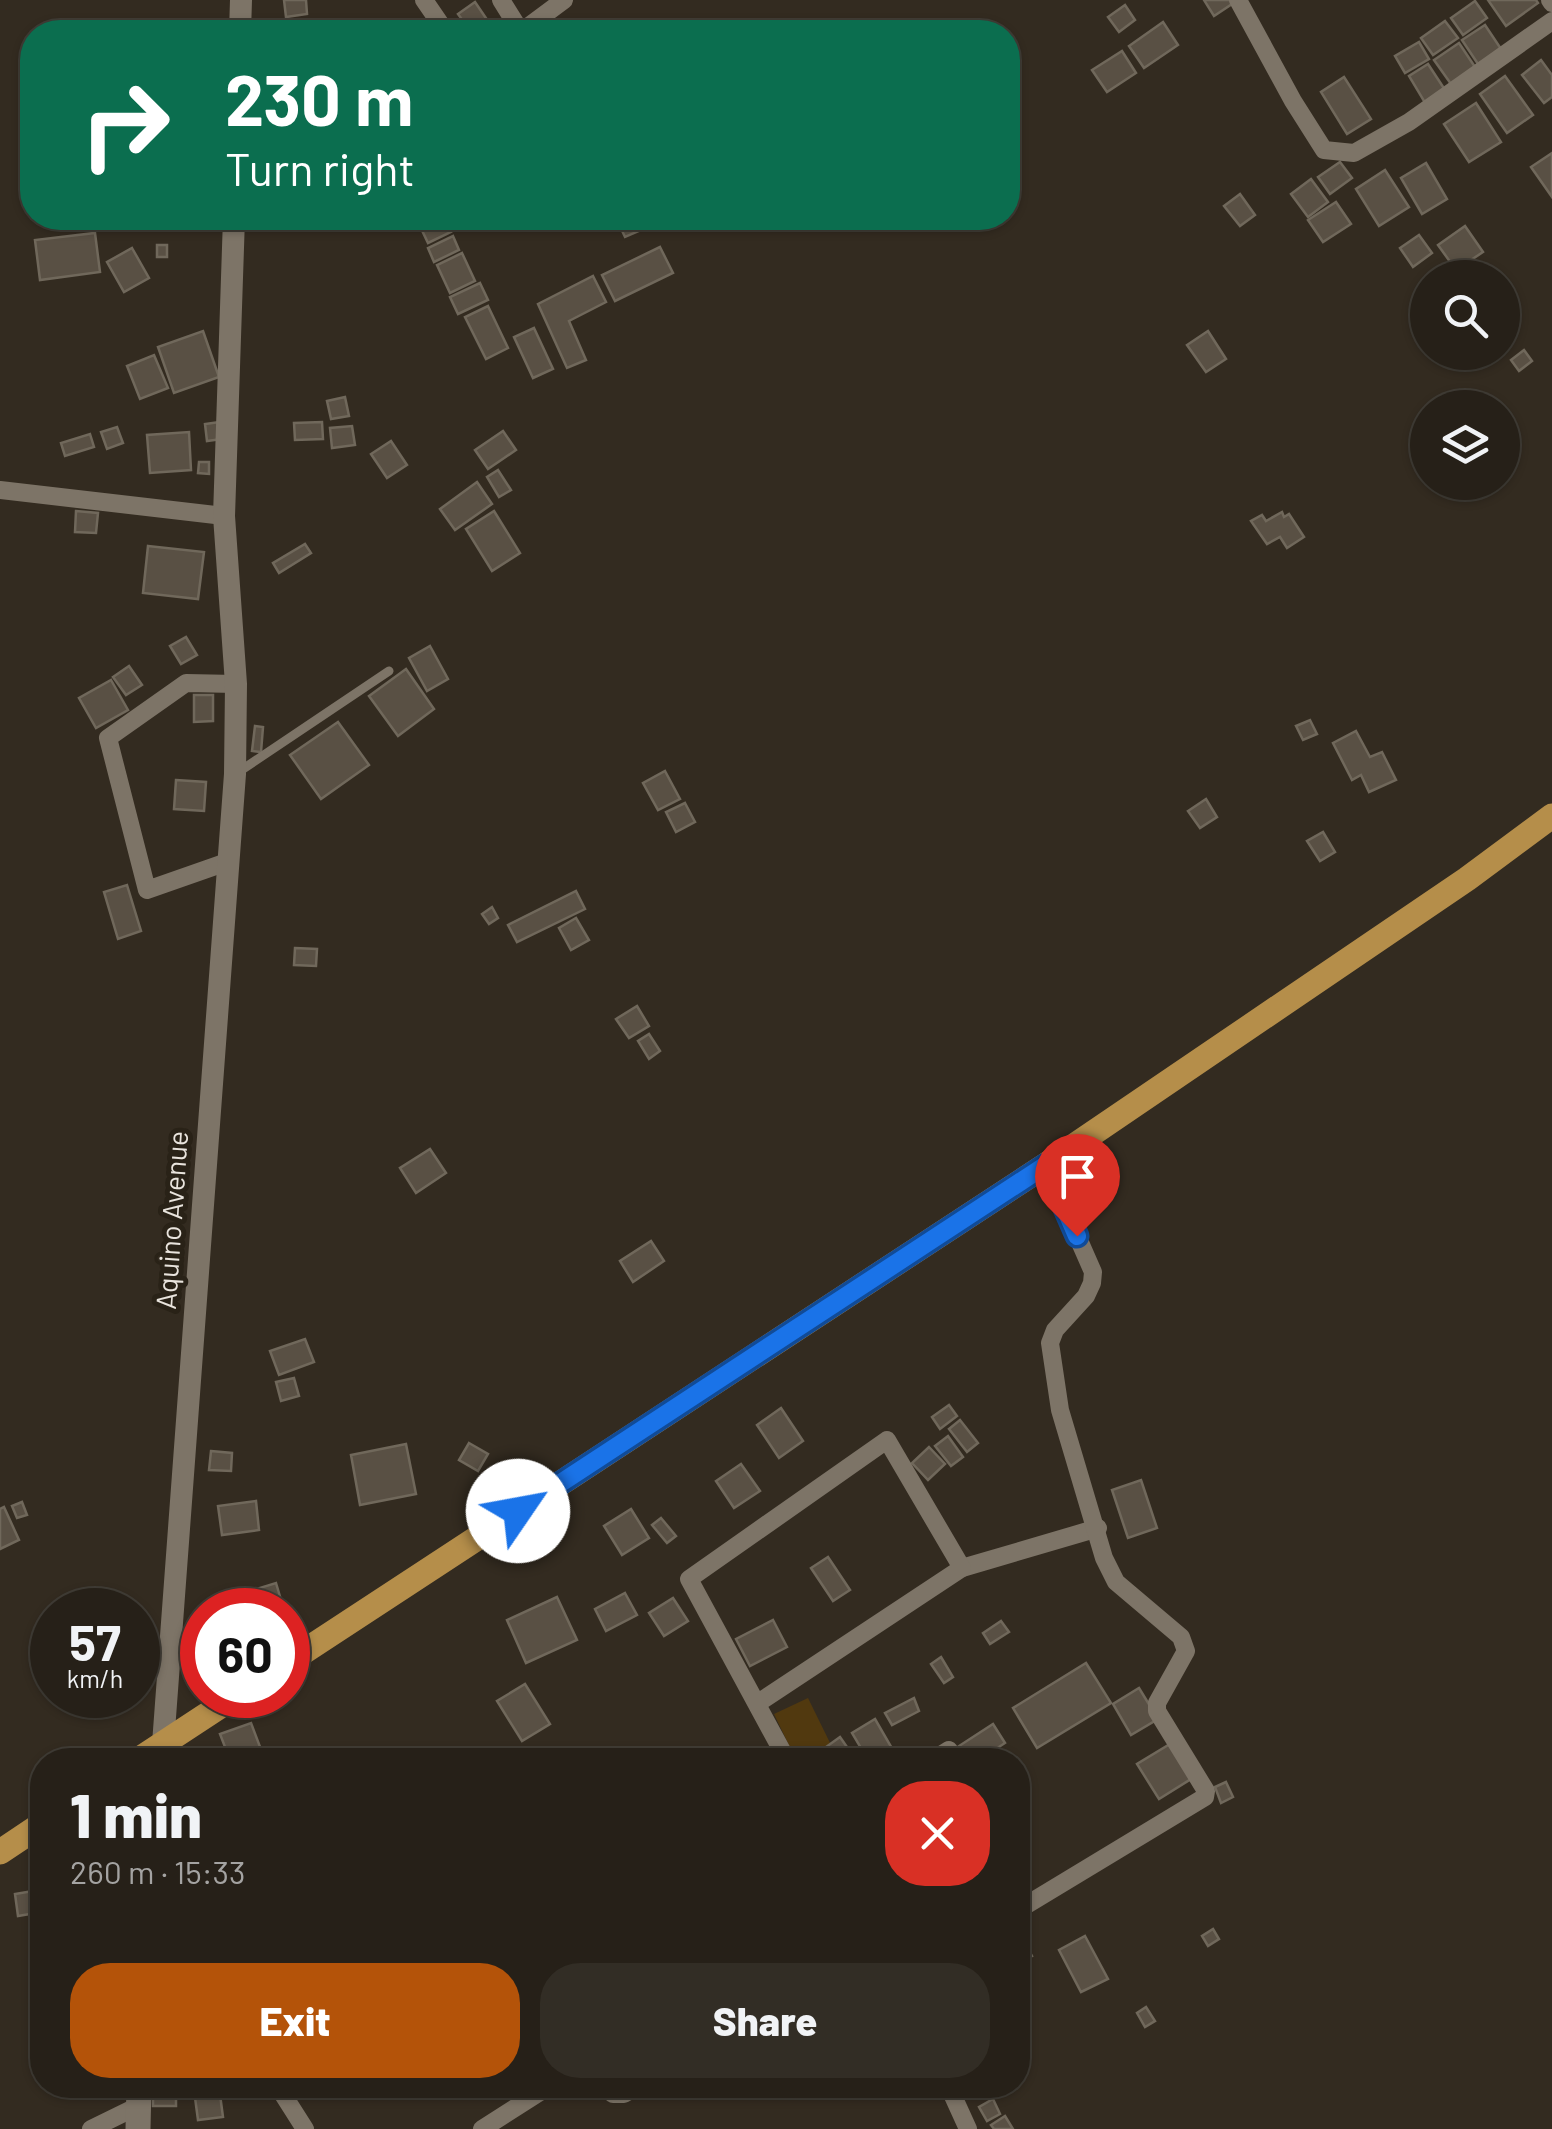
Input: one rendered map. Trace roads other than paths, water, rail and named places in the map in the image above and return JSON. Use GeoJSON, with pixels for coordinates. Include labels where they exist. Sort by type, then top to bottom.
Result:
{"type":"FeatureCollection","features":[{"type":"Feature","properties":{"kind":"main road"},"geometry":{"type":"LineString","coordinates":[[310,1648],[1046,1165],[1454,888],[1552,816]]}},
{"type":"Feature","properties":{"kind":"main road"},"geometry":{"type":"LineString","coordinates":[[167,1748],[207,1718]]}},
{"type":"Feature","properties":{"kind":"main road"},"geometry":{"type":"LineString","coordinates":[[0,1852],[30,1832]]}},
{"type":"Feature","properties":{"kind":"street"},"geometry":{"type":"LineString","coordinates":[[537,20],[564,0]]}},
{"type":"Feature","properties":{"kind":"street"},"geometry":{"type":"LineString","coordinates":[[1238,0],[1324,150],[1354,153],[1409,122],[1552,21]]}},
{"type":"Feature","properties":{"kind":"street","name":"Aquino Avenue"},"geometry":{"type":"LineString","coordinates":[[162,1748],[235,774],[236,684],[224,516],[234,230]]}},
{"type":"Feature","properties":{"kind":"street"},"geometry":{"type":"LineString","coordinates":[[0,490],[224,516]]}},
{"type":"Feature","properties":{"kind":"street"},"geometry":{"type":"LineString","coordinates":[[227,862],[147,890],[108,738],[186,683],[236,684]]}},
{"type":"Feature","properties":{"kind":"street"},"geometry":{"type":"LineString","coordinates":[[1030,1903],[1205,1797],[1206,1791],[1157,1711],[1157,1703],[1186,1651],[1180,1637],[1116,1582],[1104,1558],[1060,1410],[1050,1342],[1055,1330],[1086,1296],[1093,1272],[1046,1165]]}},
{"type":"Feature","properties":{"kind":"street"},"geometry":{"type":"LineString","coordinates":[[781,1748],[689,1579],[887,1440],[962,1568]]}},
{"type":"Feature","properties":{"kind":"street"},"geometry":{"type":"LineString","coordinates":[[758,1703],[962,1568],[1098,1528]]}},
{"type":"Feature","properties":{"kind":"street"},"geometry":{"type":"LineString","coordinates":[[284,2098],[304,2129]]}},
{"type":"Feature","properties":{"kind":"street"},"geometry":{"type":"LineString","coordinates":[[482,2129],[530,2098]]}},
{"type":"Feature","properties":{"kind":"street"},"geometry":{"type":"LineString","coordinates":[[954,2098],[968,2129]]}},
{"type":"Feature","properties":{"kind":"street"},"geometry":{"type":"LineString","coordinates":[[91,2129],[138,2107]]}},
{"type":"Feature","properties":{"kind":"lane"},"geometry":{"type":"LineString","coordinates":[[235,774],[390,671]]}}]}
